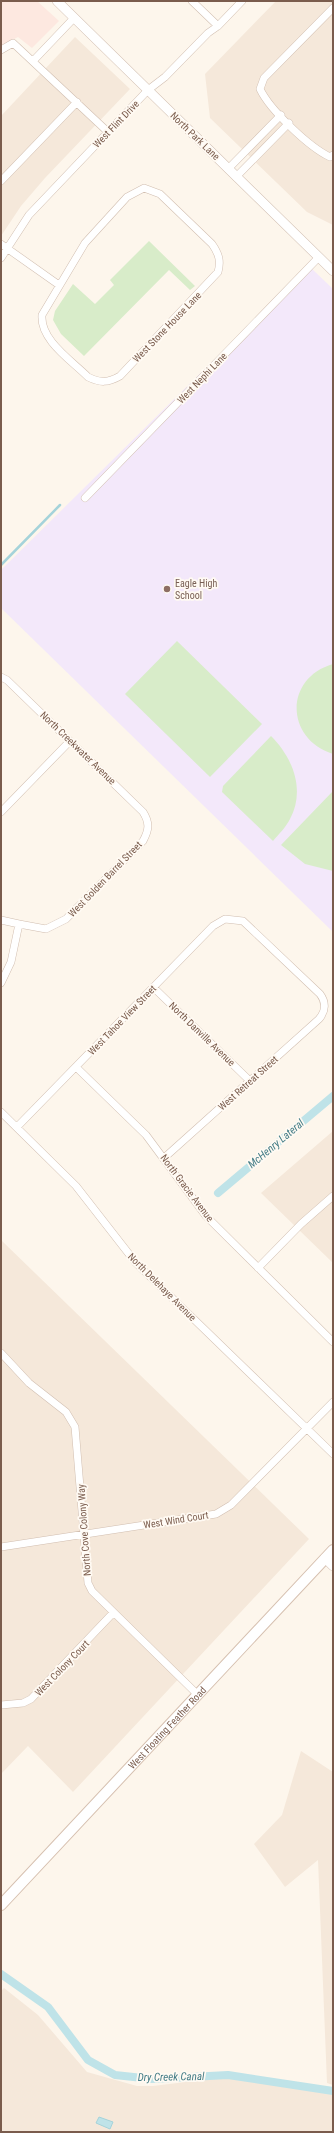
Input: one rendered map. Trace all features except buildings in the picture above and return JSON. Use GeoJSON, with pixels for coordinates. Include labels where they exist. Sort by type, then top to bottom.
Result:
{"type":"FeatureCollection","features":[{"type":"Feature","properties":{"kind":"main road","name":"West Floating Feather Road"},"geometry":{"type":"LineString","coordinates":[[1,1905],[333,1550]]}},
{"type":"Feature","properties":{"kind":"street","name":"North Park Lane"},"geometry":{"type":"LineString","coordinates":[[57,1],[333,271]]}},
{"type":"Feature","properties":{"kind":"street"},"geometry":{"type":"LineString","coordinates":[[192,1],[218,26]]}},
{"type":"Feature","properties":{"kind":"street","name":"West Flint Drive"},"geometry":{"type":"LineString","coordinates":[[1,258],[4,247],[29,215],[148,90],[165,77],[208,32],[218,26],[242,1]]}},
{"type":"Feature","properties":{"kind":"street"},"geometry":{"type":"LineString","coordinates":[[331,156],[316,150],[265,100],[260,89],[264,78],[333,8]]}},
{"type":"Feature","properties":{"kind":"street"},"geometry":{"type":"LineString","coordinates":[[34,60],[74,18]]}},
{"type":"Feature","properties":{"kind":"street"},"geometry":{"type":"LineString","coordinates":[[1,50],[13,42],[34,60],[108,132]]}},
{"type":"Feature","properties":{"kind":"street"},"geometry":{"type":"LineString","coordinates":[[1,181],[77,102]]}},
{"type":"Feature","properties":{"kind":"street"},"geometry":{"type":"LineString","coordinates":[[228,169],[280,115]]}},
{"type":"Feature","properties":{"kind":"street"},"geometry":{"type":"LineString","coordinates":[[236,177],[289,123]]}},
{"type":"Feature","properties":{"kind":"street","name":"West Stone House Lane"},"geometry":{"type":"LineString","coordinates":[[144,188],[160,194],[202,234],[218,253],[220,262],[218,272],[212,281],[120,376],[112,381],[104,382],[88,377],[48,338],[41,323],[45,307],[59,285],[84,243],[127,197],[144,188]]}},
{"type":"Feature","properties":{"kind":"street"},"geometry":{"type":"LineString","coordinates":[[4,247],[59,285]]}},
{"type":"Feature","properties":{"kind":"street","name":"West Nephi Lane"},"geometry":{"type":"LineString","coordinates":[[85,498],[319,257]]}},
{"type":"Feature","properties":{"kind":"street","name":"North Creekwater Avenue"},"geometry":{"type":"LineString","coordinates":[[1,677],[7,680],[143,812],[149,824]]}},
{"type":"Feature","properties":{"kind":"street"},"geometry":{"type":"LineString","coordinates":[[1,812],[70,741]]}},
{"type":"Feature","properties":{"kind":"street","name":"West Golden Barrel Street"},"geometry":{"type":"LineString","coordinates":[[1,920],[46,929],[66,919],[143,841],[149,824]]}},
{"type":"Feature","properties":{"kind":"street","name":"West Tahoe View Street"},"geometry":{"type":"LineString","coordinates":[[17,1127],[213,926],[221,920],[230,918],[243,921],[248,925],[320,994],[325,1005]]}},
{"type":"Feature","properties":{"kind":"street"},"geometry":{"type":"LineString","coordinates":[[1,983],[11,962],[19,924]]}},
{"type":"Feature","properties":{"kind":"street","name":"North Danville Avenue"},"geometry":{"type":"LineString","coordinates":[[154,987],[250,1081]]}},
{"type":"Feature","properties":{"kind":"street","name":"West Retreat Street"},"geometry":{"type":"LineString","coordinates":[[164,1158],[320,1019],[325,1005]]}},
{"type":"Feature","properties":{"kind":"street","name":"North Gracie Avenue"},"geometry":{"type":"LineString","coordinates":[[76,1067],[146,1135],[206,1216],[333,1342]]}},
{"type":"Feature","properties":{"kind":"street","name":"North Delehaye Avenue"},"geometry":{"type":"LineString","coordinates":[[1,1112],[76,1186],[136,1263],[333,1454]]}},
{"type":"Feature","properties":{"kind":"street"},"geometry":{"type":"LineString","coordinates":[[258,1268],[301,1224],[333,1196]]}},
{"type":"Feature","properties":{"kind":"street","name":"North Cove Colony Way"},"geometry":{"type":"LineString","coordinates":[[1,1353],[29,1383],[66,1412],[75,1427],[88,1583],[97,1598],[197,1694]]}},
{"type":"Feature","properties":{"kind":"street","name":"West Wind Court"},"geometry":{"type":"LineString","coordinates":[[1,1547],[216,1514],[224,1510],[333,1402]]}},
{"type":"Feature","properties":{"kind":"street"},"geometry":{"type":"LineString","coordinates":[[325,1558],[333,1566]]}},
{"type":"Feature","properties":{"kind":"street","name":"West Colony Court"},"geometry":{"type":"LineString","coordinates":[[1,1705],[23,1703],[32,1699],[113,1613]]}},
{"type":"Feature","properties":{"kind":"shaded area"},"geometry":{"type":"Polygon","coordinates":[[[1,1],[37,1],[59,21],[32,48],[18,37],[1,46],[1,1]]]}},
{"type":"Feature","properties":{"kind":"shaded area"},"geometry":{"type":"Polygon","coordinates":[[[276,1],[333,1],[333,225],[307,212],[210,118],[205,74],[276,1]]]}},
{"type":"Feature","properties":{"kind":"shaded area"},"geometry":{"type":"Polygon","coordinates":[[[75,37],[130,89],[45,178],[21,206],[1,236],[1,116],[75,37]]]}},
{"type":"Feature","properties":{"kind":"shaded area","name":"Eagle High School"},"geometry":{"type":"Polygon","coordinates":[[[309,266],[333,289],[333,932],[1,608],[1,570],[309,266]]]}},
{"type":"Feature","properties":{"kind":"shaded area"},"geometry":{"type":"Polygon","coordinates":[[[333,1131],[333,1263],[261,1193],[333,1131]]]}},
{"type":"Feature","properties":{"kind":"shaded area"},"geometry":{"type":"Polygon","coordinates":[[[1,1240],[309,1539],[73,1792],[28,1746],[1,1774],[1,1240]]]}},
{"type":"Feature","properties":{"kind":"shaded area"},"geometry":{"type":"Polygon","coordinates":[[[301,1751],[333,1772],[333,2085],[327,2083],[318,1860],[285,1887],[254,1844],[282,1815],[301,1751]]]}},
{"type":"Feature","properties":{"kind":"shaded area"},"geometry":{"type":"Polygon","coordinates":[[[4,1988],[38,2015],[87,2072],[137,2086],[153,2086],[226,2077],[327,2093],[333,2095],[333,2132],[1,2132],[1,1991],[4,1988]]]}},
{"type":"Feature","properties":{"kind":"green space"},"geometry":{"type":"Polygon","coordinates":[[[149,241],[195,286],[190,290],[169,270],[84,356],[61,334],[53,320],[55,311],[73,284],[95,304],[114,285],[110,280],[149,241]]]}},
{"type":"Feature","properties":{"kind":"green space"},"geometry":{"type":"Polygon","coordinates":[[[177,641],[262,724],[210,777],[125,694],[177,641]]]}},
{"type":"Feature","properties":{"kind":"green space"},"geometry":{"type":"Polygon","coordinates":[[[333,664],[333,754],[317,746],[306,736],[299,723],[297,709],[299,695],[306,682],[317,671],[333,664]]]}},
{"type":"Feature","properties":{"kind":"green space"},"geometry":{"type":"Polygon","coordinates":[[[271,736],[279,744],[285,754],[297,785],[295,808],[284,828],[273,841],[222,792],[223,786],[271,736]]]}},
{"type":"Feature","properties":{"kind":"green space"},"geometry":{"type":"Polygon","coordinates":[[[333,791],[333,871],[305,864],[281,845],[333,791]]]}},
{"type":"Feature","properties":{"kind":"water"},"geometry":{"type":"Polygon","coordinates":[[[99,2117],[113,2122],[110,2129],[96,2123],[99,2117]]]}},
{"type":"Feature","properties":{"kind":"waterway"},"geometry":{"type":"LineString","coordinates":[[1,565],[60,505]]}},
{"type":"Feature","properties":{"kind":"waterway","name":"McHenry Lateral"},"geometry":{"type":"LineString","coordinates":[[218,1193],[333,1096]]}},
{"type":"Feature","properties":{"kind":"waterway","name":"Dry Creek Canal"},"geometry":{"type":"LineString","coordinates":[[1,1974],[48,2007],[88,2060],[115,2075],[152,2079],[228,2075],[333,2091]]}},
{"type":"Feature","properties":{"kind":"place","name":"Eagle High School"},"geometry":{"type":"Point","coordinates":[167,589]}}]}
